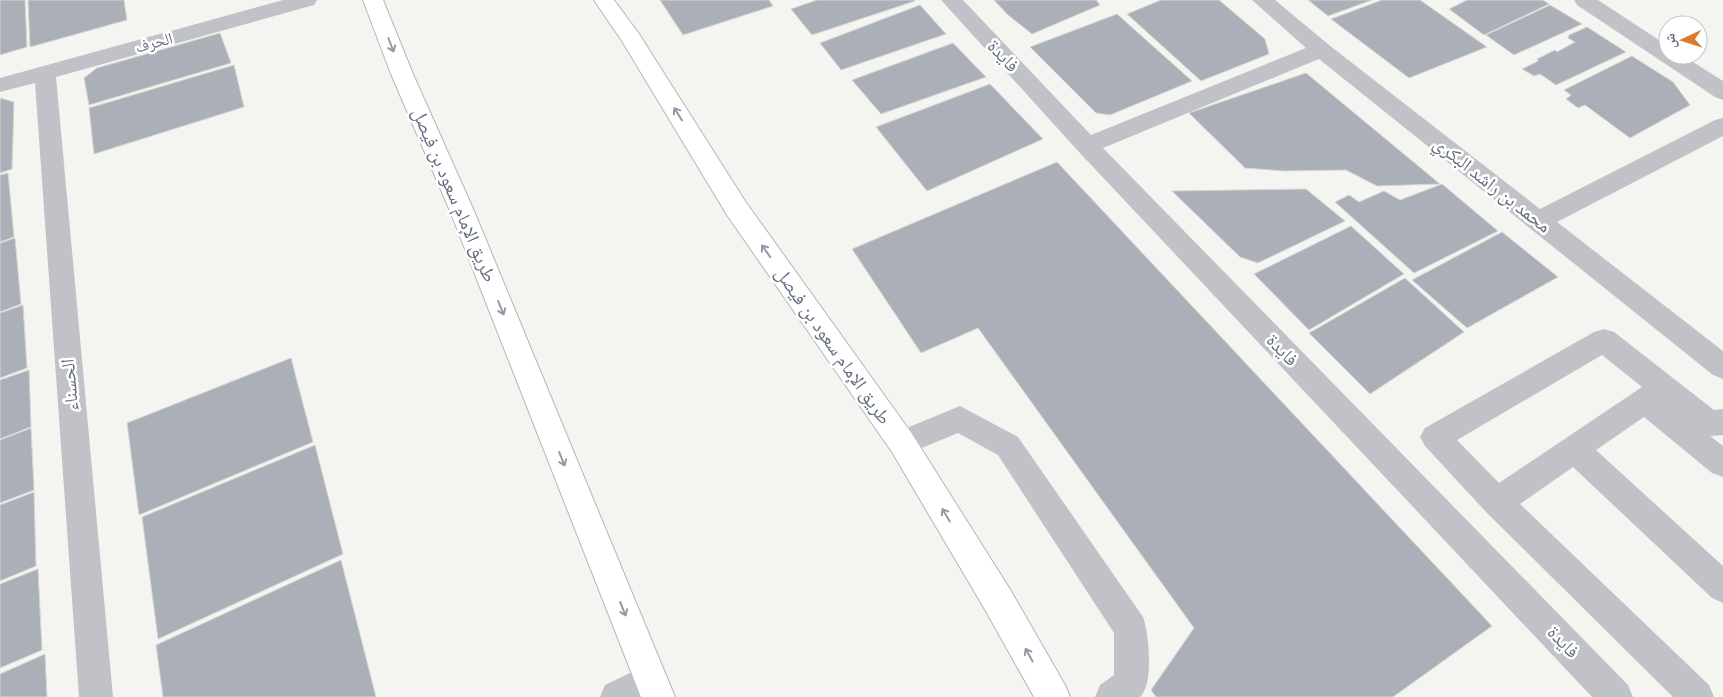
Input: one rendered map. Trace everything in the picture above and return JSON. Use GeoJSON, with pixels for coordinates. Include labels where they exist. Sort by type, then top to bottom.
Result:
{"type":"FeatureCollection","features":[{"type":"Feature","properties":{"kind":"main road","name":"طريق الإمام سعود بن فيصل"},"geometry":{"type":"LineString","coordinates":[[373,0],[402,74],[466,220],[655,688]]}},
{"type":"Feature","properties":{"kind":"main road","name":"طريق الإمام سعود بن فيصل"},"geometry":{"type":"LineString","coordinates":[[604,0],[631,39],[736,208],[902,443],[999,602],[1053,697]]}},
{"type":"Feature","properties":{"kind":"street","name":"الحرف"},"geometry":{"type":"LineString","coordinates":[[0,85],[307,0]]}},
{"type":"Feature","properties":{"kind":"street","name":"فايدة"},"geometry":{"type":"LineString","coordinates":[[951,0],[1087,146],[1616,697]]}},
{"type":"Feature","properties":{"kind":"street","name":"محمد بن راشد البكري"},"geometry":{"type":"LineString","coordinates":[[1262,0],[1321,50],[1723,368]]}},
{"type":"Feature","properties":{"kind":"street"},"geometry":{"type":"LineString","coordinates":[[1584,0],[1723,92]]}},
{"type":"Feature","properties":{"kind":"street"},"geometry":{"type":"LineString","coordinates":[[1087,146],[1321,50]]}},
{"type":"Feature","properties":{"kind":"street","name":"الحسناء"},"geometry":{"type":"LineString","coordinates":[[44,73],[96,697]]}},
{"type":"Feature","properties":{"kind":"street"},"geometry":{"type":"LineString","coordinates":[[1538,221],[1723,126]]}},
{"type":"Feature","properties":{"kind":"street"},"geometry":{"type":"LineString","coordinates":[[1697,697],[1497,502],[1435,437],[1604,340],[1723,464]]}},
{"type":"Feature","properties":{"kind":"street"},"geometry":{"type":"LineString","coordinates":[[1654,394],[1709,423],[1723,422]]}},
{"type":"Feature","properties":{"kind":"street"},"geometry":{"type":"LineString","coordinates":[[1497,502],[1654,394]]}},
{"type":"Feature","properties":{"kind":"street"},"geometry":{"type":"LineString","coordinates":[[902,443],[960,420],[1008,446],[1131,629],[1131,683],[1112,697]]}},
{"type":"Feature","properties":{"kind":"street"},"geometry":{"type":"LineString","coordinates":[[1574,450],[1723,587]]}},
{"type":"Feature","properties":{"kind":"street"},"geometry":{"type":"LineString","coordinates":[[618,697],[655,688]]}},
{"type":"Feature","properties":{"kind":"building"},"geometry":{"type":"Polygon","coordinates":[[[0,0],[25,0],[27,47],[0,55],[0,0]]]}},
{"type":"Feature","properties":{"kind":"building"},"geometry":{"type":"Polygon","coordinates":[[[28,0],[124,0],[127,20],[30,47],[28,0]]]}},
{"type":"Feature","properties":{"kind":"building"},"geometry":{"type":"Polygon","coordinates":[[[660,0],[769,0],[773,6],[683,35],[660,0]]]}},
{"type":"Feature","properties":{"kind":"building"},"geometry":{"type":"Polygon","coordinates":[[[817,0],[915,1],[812,35],[791,9],[817,0]]]}},
{"type":"Feature","properties":{"kind":"building"},"geometry":{"type":"Polygon","coordinates":[[[994,0],[1096,0],[1100,5],[1032,34],[1008,15],[994,0]]]}},
{"type":"Feature","properties":{"kind":"building"},"geometry":{"type":"Polygon","coordinates":[[[1161,0],[1219,0],[1265,39],[1269,54],[1201,81],[1127,14],[1161,0]]]}},
{"type":"Feature","properties":{"kind":"building"},"geometry":{"type":"Polygon","coordinates":[[[1308,0],[1372,0],[1328,16],[1308,0]]]}},
{"type":"Feature","properties":{"kind":"building"},"geometry":{"type":"Polygon","coordinates":[[[1382,0],[1420,0],[1487,47],[1409,78],[1331,19],[1382,0]]]}},
{"type":"Feature","properties":{"kind":"building"},"geometry":{"type":"Polygon","coordinates":[[[1467,0],[1543,0],[1549,4],[1484,35],[1449,9],[1467,0]]]}},
{"type":"Feature","properties":{"kind":"building"},"geometry":{"type":"Polygon","coordinates":[[[920,5],[946,34],[841,70],[820,43],[920,5]]]}},
{"type":"Feature","properties":{"kind":"building"},"geometry":{"type":"Polygon","coordinates":[[[1550,5],[1582,24],[1514,55],[1486,35],[1550,5]]]}},
{"type":"Feature","properties":{"kind":"building"},"geometry":{"type":"Polygon","coordinates":[[[1117,14],[1192,81],[1110,115],[1096,113],[1030,47],[1117,14]]]}},
{"type":"Feature","properties":{"kind":"building"},"geometry":{"type":"Polygon","coordinates":[[[1587,27],[1626,52],[1556,85],[1540,74],[1534,76],[1522,69],[1538,61],[1537,59],[1555,50],[1557,52],[1575,42],[1568,38],[1569,35],[1587,27]]]}},
{"type":"Feature","properties":{"kind":"building"},"geometry":{"type":"Polygon","coordinates":[[[220,33],[231,63],[89,105],[84,78],[97,68],[220,33]]]}},
{"type":"Feature","properties":{"kind":"building"},"geometry":{"type":"Polygon","coordinates":[[[953,43],[986,77],[881,114],[852,80],[953,43]]]}},
{"type":"Feature","properties":{"kind":"building"},"geometry":{"type":"Polygon","coordinates":[[[1632,56],[1673,82],[1690,105],[1630,138],[1585,105],[1578,108],[1566,99],[1571,95],[1564,90],[1632,56]]]}},
{"type":"Feature","properties":{"kind":"building"},"geometry":{"type":"Polygon","coordinates":[[[234,65],[244,107],[94,154],[89,108],[234,65]]]}},
{"type":"Feature","properties":{"kind":"building"},"geometry":{"type":"Polygon","coordinates":[[[1306,73],[1440,184],[1377,186],[1346,170],[1284,171],[1245,168],[1189,113],[1306,73]]]}},
{"type":"Feature","properties":{"kind":"building"},"geometry":{"type":"Polygon","coordinates":[[[990,84],[1043,139],[927,191],[876,127],[990,84]]]}},
{"type":"Feature","properties":{"kind":"building"},"geometry":{"type":"Polygon","coordinates":[[[0,98],[14,102],[12,169],[0,173],[0,98]]]}},
{"type":"Feature","properties":{"kind":"building"},"geometry":{"type":"Polygon","coordinates":[[[1057,162],[1492,626],[1393,697],[1156,697],[1151,690],[1194,628],[978,328],[921,353],[852,249],[1057,162]]]}},
{"type":"Feature","properties":{"kind":"building"},"geometry":{"type":"Polygon","coordinates":[[[8,173],[14,237],[0,242],[0,175],[8,173]]]}},
{"type":"Feature","properties":{"kind":"building"},"geometry":{"type":"Polygon","coordinates":[[[1442,184],[1498,231],[1414,273],[1335,202],[1349,195],[1359,202],[1384,191],[1400,200],[1442,184]]]}},
{"type":"Feature","properties":{"kind":"building"},"geometry":{"type":"Polygon","coordinates":[[[1306,189],[1345,221],[1258,263],[1240,257],[1172,191],[1306,189]]]}},
{"type":"Feature","properties":{"kind":"building"},"geometry":{"type":"Polygon","coordinates":[[[1351,226],[1404,274],[1309,330],[1254,274],[1351,226]]]}},
{"type":"Feature","properties":{"kind":"building"},"geometry":{"type":"Polygon","coordinates":[[[1502,232],[1558,277],[1467,328],[1412,280],[1502,232]]]}},
{"type":"Feature","properties":{"kind":"building"},"geometry":{"type":"Polygon","coordinates":[[[15,238],[21,304],[0,312],[0,243],[15,238]]]}},
{"type":"Feature","properties":{"kind":"building"},"geometry":{"type":"Polygon","coordinates":[[[1405,278],[1464,332],[1370,394],[1309,333],[1405,278]]]}},
{"type":"Feature","properties":{"kind":"building"},"geometry":{"type":"Polygon","coordinates":[[[23,305],[27,368],[0,378],[0,313],[23,305]]]}},
{"type":"Feature","properties":{"kind":"building"},"geometry":{"type":"Polygon","coordinates":[[[291,358],[313,442],[139,515],[127,423],[291,358]]]}},
{"type":"Feature","properties":{"kind":"building"},"geometry":{"type":"Polygon","coordinates":[[[29,370],[31,427],[0,439],[0,380],[29,370]]]}},
{"type":"Feature","properties":{"kind":"building"},"geometry":{"type":"Polygon","coordinates":[[[31,428],[34,490],[0,503],[0,440],[31,428]]]}},
{"type":"Feature","properties":{"kind":"building"},"geometry":{"type":"Polygon","coordinates":[[[315,445],[343,554],[158,639],[142,517],[315,445]]]}},
{"type":"Feature","properties":{"kind":"building"},"geometry":{"type":"Polygon","coordinates":[[[34,492],[36,566],[0,581],[0,505],[34,492]]]}},
{"type":"Feature","properties":{"kind":"building"},"geometry":{"type":"Polygon","coordinates":[[[341,560],[376,697],[163,697],[156,645],[341,560]]]}},
{"type":"Feature","properties":{"kind":"building"},"geometry":{"type":"Polygon","coordinates":[[[38,569],[42,650],[0,668],[0,584],[38,569]]]}},
{"type":"Feature","properties":{"kind":"building"},"geometry":{"type":"Polygon","coordinates":[[[45,654],[47,697],[0,697],[0,674],[45,654]]]}}]}
